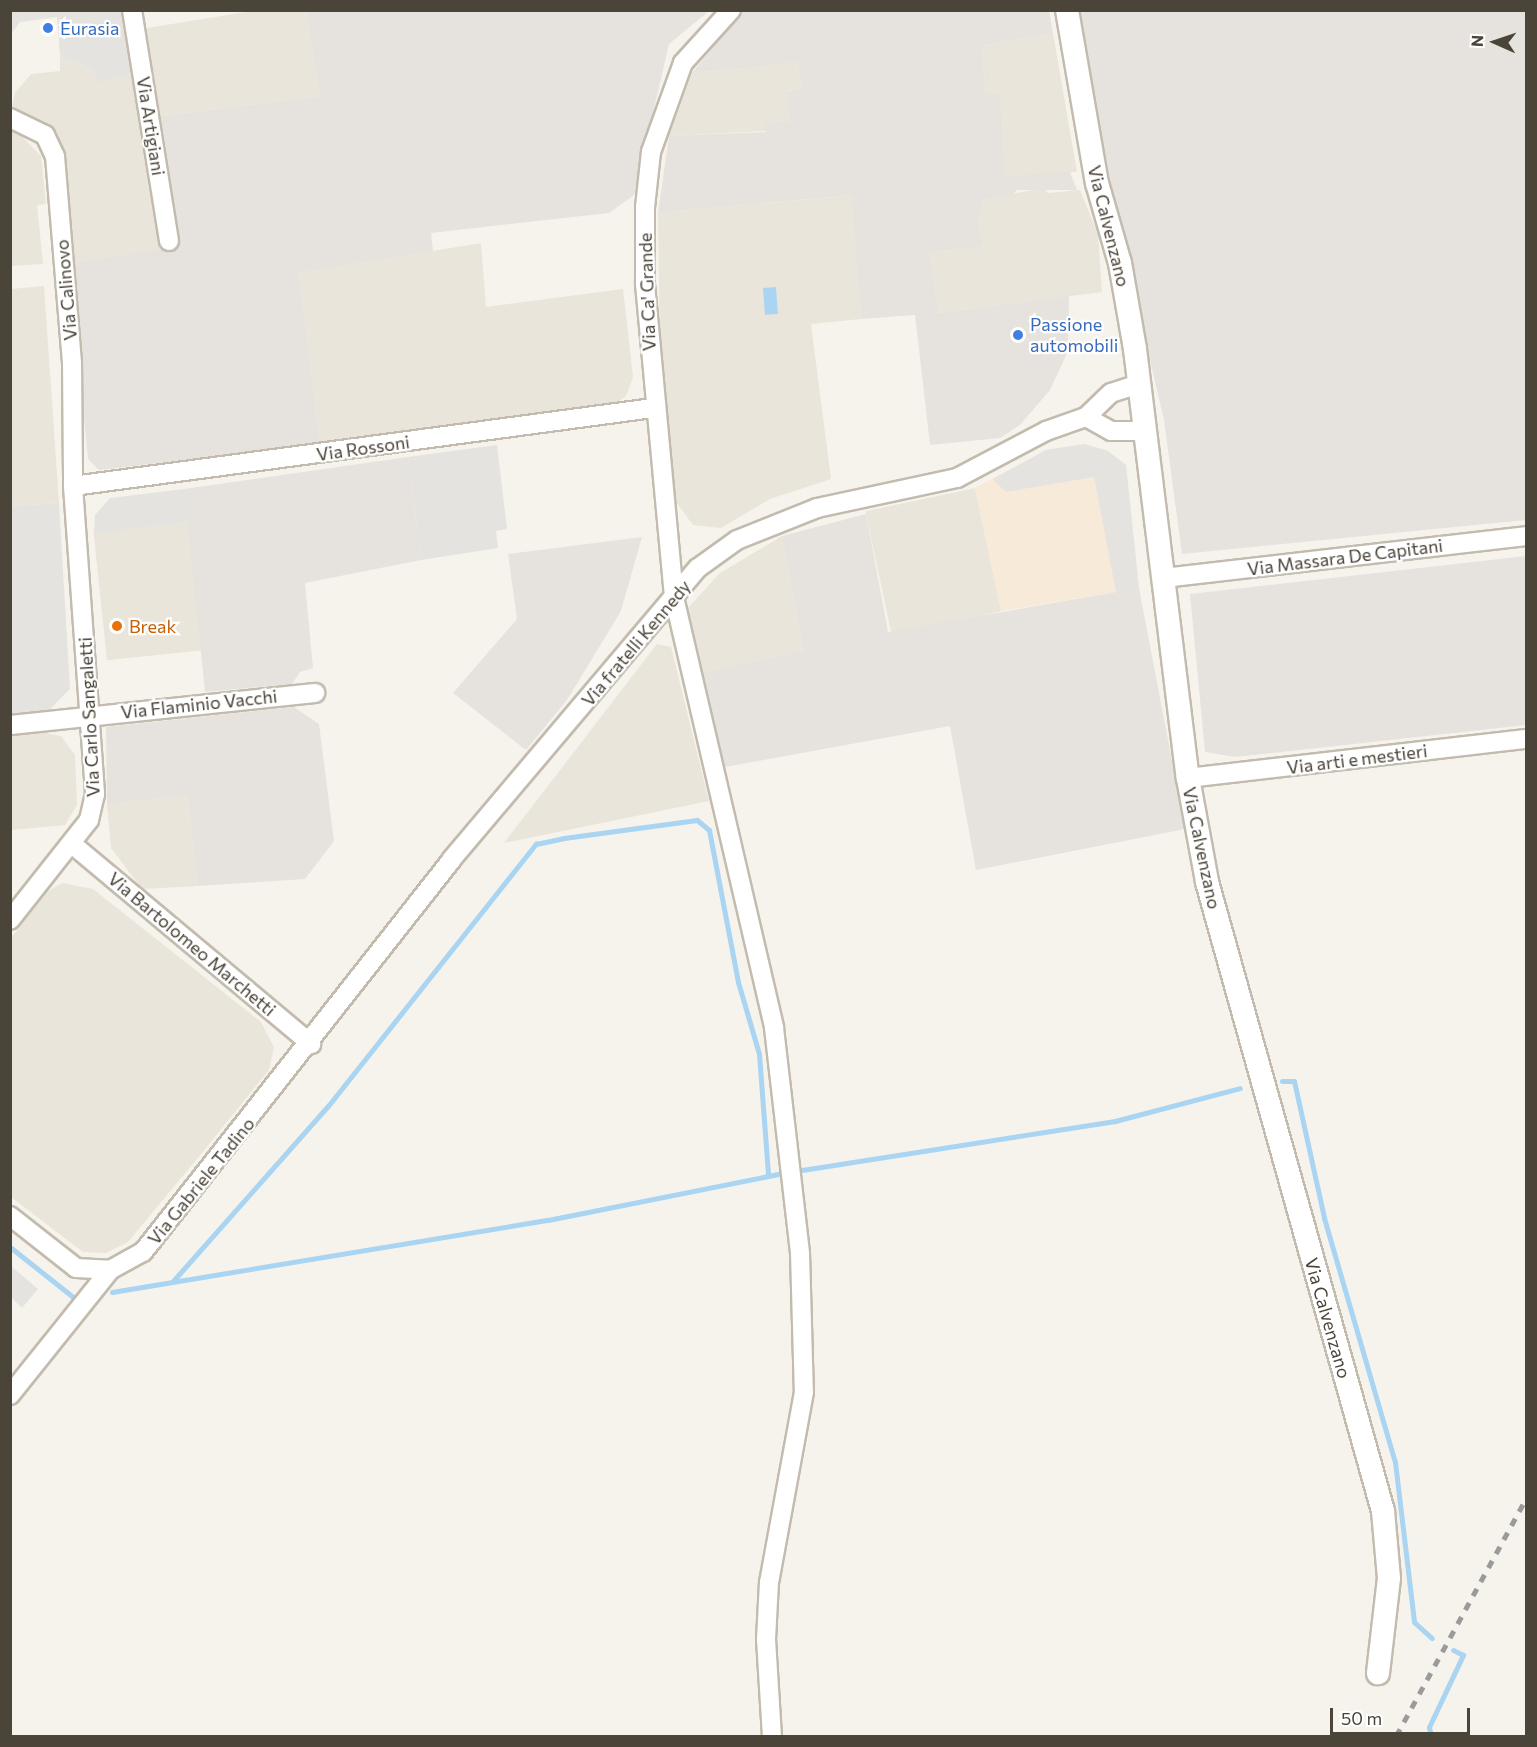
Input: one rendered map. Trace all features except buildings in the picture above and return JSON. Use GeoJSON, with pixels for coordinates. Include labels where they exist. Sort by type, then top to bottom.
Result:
{"type":"FeatureCollection","features":[{"type":"Feature","properties":{"kind":"street","name":"Via Artigiani"},"geometry":{"type":"LineString","coordinates":[[132,10],[169,241]]}},
{"type":"Feature","properties":{"kind":"street","name":"Via Ca' Grande"},"geometry":{"type":"LineString","coordinates":[[731,10],[683,63],[651,152],[645,207],[653,408],[674,597],[774,1028],[800,1253],[804,1392],[769,1582],[766,1639],[772,1737]]}},
{"type":"Feature","properties":{"kind":"street","name":"Via Calvenzano"},"geometry":{"type":"LineString","coordinates":[[1067,10],[1097,183],[1120,263],[1164,578],[1188,778],[1207,882],[1383,1511],[1389,1578],[1378,1673]]}},
{"type":"Feature","properties":{"kind":"street","name":"Via Calinovo"},"geometry":{"type":"LineString","coordinates":[[10,118],[36,128],[51,145],[72,362],[73,486]]}},
{"type":"Feature","properties":{"kind":"street","name":"Via fratelli Kennedy"},"geometry":{"type":"LineString","coordinates":[[311,1044],[451,860],[698,568],[775,523],[817,508],[957,478],[1046,430],[1086,417],[1111,393],[1138,384]]}},
{"type":"Feature","properties":{"kind":"street","name":"Via Rossoni"},"geometry":{"type":"LineString","coordinates":[[73,486],[653,408]]}},
{"type":"Feature","properties":{"kind":"street"},"geometry":{"type":"LineString","coordinates":[[1086,417],[1111,431],[1144,431]]}},
{"type":"Feature","properties":{"kind":"street","name":"Via Carlo Sangaletti"},"geometry":{"type":"LineString","coordinates":[[10,920],[89,820],[95,795],[92,715],[73,486]]}},
{"type":"Feature","properties":{"kind":"street","name":"Via Massara De Capitani"},"geometry":{"type":"LineString","coordinates":[[1164,578],[1527,536]]}},
{"type":"Feature","properties":{"kind":"street","name":"Via Flaminio Vacchi"},"geometry":{"type":"LineString","coordinates":[[10,725],[315,693]]}},
{"type":"Feature","properties":{"kind":"street","name":"Via arti e mestieri"},"geometry":{"type":"LineString","coordinates":[[1188,778],[1527,739]]}},
{"type":"Feature","properties":{"kind":"street","name":"Via Bartolomeo Marchetti"},"geometry":{"type":"LineString","coordinates":[[72,844],[311,1044]]}},
{"type":"Feature","properties":{"kind":"street","name":"Via Gabriele Tadino"},"geometry":{"type":"LineString","coordinates":[[110,1270],[143,1252],[311,1044]]}},
{"type":"Feature","properties":{"kind":"street"},"geometry":{"type":"LineString","coordinates":[[10,1216],[76,1268],[110,1270]]}},
{"type":"Feature","properties":{"kind":"street"},"geometry":{"type":"LineString","coordinates":[[10,1395],[110,1270]]}},
{"type":"Feature","properties":{"kind":"shaded area"},"geometry":{"type":"Polygon","coordinates":[[[11,11],[124,11],[136,71],[99,83],[93,70],[60,55],[57,17],[20,22],[11,34],[11,11]]]}},
{"type":"Feature","properties":{"kind":"shaded area"},"geometry":{"type":"Polygon","coordinates":[[[252,11],[306,11],[319,96],[155,117],[141,29],[252,11]]]}},
{"type":"Feature","properties":{"kind":"shaded area"},"geometry":{"type":"Polygon","coordinates":[[[306,11],[709,11],[669,44],[634,195],[609,213],[431,233],[433,251],[299,273],[320,444],[99,470],[88,459],[69,263],[178,247],[155,117],[319,96],[306,11]]]}},
{"type":"Feature","properties":{"kind":"shaded area"},"geometry":{"type":"Polygon","coordinates":[[[743,11],[1049,11],[1053,33],[982,46],[986,94],[1001,93],[1005,176],[1070,172],[1077,190],[1017,190],[1011,196],[984,199],[978,219],[983,247],[929,252],[938,313],[1069,296],[1068,351],[1050,390],[1020,425],[1000,438],[930,445],[915,315],[861,319],[852,195],[658,213],[669,136],[766,132],[765,123],[790,120],[787,92],[803,88],[797,63],[692,73],[743,11]]]}},
{"type":"Feature","properties":{"kind":"shaded area"},"geometry":{"type":"Polygon","coordinates":[[[1079,11],[1526,11],[1526,520],[1182,554],[1164,420],[1108,180],[1079,11]]]}},
{"type":"Feature","properties":{"kind":"shaded area"},"geometry":{"type":"Polygon","coordinates":[[[1053,33],[1077,172],[1005,177],[1001,93],[986,94],[982,46],[1053,33]]]}},
{"type":"Feature","properties":{"kind":"shaded area"},"geometry":{"type":"Polygon","coordinates":[[[60,55],[93,70],[136,71],[160,250],[69,263],[52,129],[11,111],[15,93],[31,74],[60,71],[60,55]]]}},
{"type":"Feature","properties":{"kind":"shaded area"},"geometry":{"type":"Polygon","coordinates":[[[797,63],[803,88],[789,91],[790,120],[766,123],[766,131],[669,136],[692,73],[797,63]]]}},
{"type":"Feature","properties":{"kind":"shaded area"},"geometry":{"type":"Polygon","coordinates":[[[11,125],[41,156],[46,204],[37,205],[43,264],[11,266],[11,125]]]}},
{"type":"Feature","properties":{"kind":"shaded area"},"geometry":{"type":"Polygon","coordinates":[[[1043,188],[1048,193],[1080,190],[1098,234],[1102,292],[937,313],[929,252],[983,247],[978,219],[984,199],[1043,188]]]}},
{"type":"Feature","properties":{"kind":"shaded area"},"geometry":{"type":"Polygon","coordinates":[[[853,195],[861,319],[811,324],[831,479],[770,499],[721,528],[693,525],[676,502],[660,349],[658,213],[853,195]]]}},
{"type":"Feature","properties":{"kind":"shaded area"},"geometry":{"type":"Polygon","coordinates":[[[481,243],[486,307],[623,289],[633,377],[626,396],[615,404],[320,444],[299,273],[481,243]]]}},
{"type":"Feature","properties":{"kind":"shaded area"},"geometry":{"type":"Polygon","coordinates":[[[44,286],[59,503],[11,506],[11,289],[44,286]]]}},
{"type":"Feature","properties":{"kind":"shaded area"},"geometry":{"type":"Polygon","coordinates":[[[1084,444],[1108,451],[1126,465],[1139,588],[1001,611],[975,488],[1046,450],[1084,444]]]}},
{"type":"Feature","properties":{"kind":"shaded area"},"geometry":{"type":"Polygon","coordinates":[[[1084,444],[1108,451],[1126,465],[1139,588],[1116,592],[1094,477],[1006,492],[993,479],[1046,450],[1084,444]]]}},
{"type":"Feature","properties":{"kind":"shaded area"},"geometry":{"type":"Polygon","coordinates":[[[497,445],[507,529],[496,531],[498,548],[421,560],[408,457],[497,445]]]}},
{"type":"Feature","properties":{"kind":"shaded area"},"geometry":{"type":"Polygon","coordinates":[[[408,457],[421,560],[305,583],[313,668],[300,672],[292,684],[205,692],[184,489],[408,457]]]}},
{"type":"Feature","properties":{"kind":"shaded area"},"geometry":{"type":"Polygon","coordinates":[[[975,488],[1001,611],[892,635],[865,511],[975,488]]]}},
{"type":"Feature","properties":{"kind":"shaded area"},"geometry":{"type":"Polygon","coordinates":[[[184,489],[189,522],[94,533],[95,515],[110,498],[184,489]]]}},
{"type":"Feature","properties":{"kind":"shaded area"},"geometry":{"type":"Polygon","coordinates":[[[59,503],[70,689],[47,712],[11,715],[11,506],[59,503]]]}},
{"type":"Feature","properties":{"kind":"shaded area"},"geometry":{"type":"Polygon","coordinates":[[[866,514],[888,632],[1139,588],[1185,829],[976,870],[950,726],[725,767],[702,672],[803,651],[782,536],[866,514]]]}},
{"type":"Feature","properties":{"kind":"shaded area"},"geometry":{"type":"Polygon","coordinates":[[[189,522],[202,650],[107,660],[94,532],[189,522]]]}},
{"type":"Feature","properties":{"kind":"shaded area"},"geometry":{"type":"Polygon","coordinates":[[[782,536],[803,651],[702,672],[685,611],[720,573],[782,536]]]}},
{"type":"Feature","properties":{"kind":"shaded area"},"geometry":{"type":"Polygon","coordinates":[[[642,537],[621,611],[567,700],[526,750],[453,693],[517,619],[508,554],[642,537]]]}},
{"type":"Feature","properties":{"kind":"shaded area"},"geometry":{"type":"Polygon","coordinates":[[[1526,556],[1526,725],[1235,757],[1205,752],[1190,594],[1526,556]]]}},
{"type":"Feature","properties":{"kind":"shaded area"},"geometry":{"type":"Polygon","coordinates":[[[657,644],[671,647],[709,801],[504,843],[657,644]]]}},
{"type":"Feature","properties":{"kind":"shaded area"},"geometry":{"type":"Polygon","coordinates":[[[294,707],[319,724],[334,841],[305,879],[198,886],[187,795],[107,805],[106,727],[294,707]]]}},
{"type":"Feature","properties":{"kind":"shaded area"},"geometry":{"type":"Polygon","coordinates":[[[40,732],[61,736],[75,755],[77,805],[65,825],[11,830],[11,735],[40,732]]]}},
{"type":"Feature","properties":{"kind":"shaded area"},"geometry":{"type":"Polygon","coordinates":[[[187,795],[198,886],[142,889],[111,848],[107,805],[187,795]]]}},
{"type":"Feature","properties":{"kind":"shaded area"},"geometry":{"type":"Polygon","coordinates":[[[62,883],[93,889],[261,1022],[274,1047],[269,1070],[201,1154],[128,1242],[106,1253],[83,1252],[11,1197],[11,938],[47,892],[62,883]]]}},
{"type":"Feature","properties":{"kind":"shaded area"},"geometry":{"type":"Polygon","coordinates":[[[11,1266],[38,1289],[22,1308],[11,1297],[11,1266]]]}},
{"type":"Feature","properties":{"kind":"water"},"geometry":{"type":"Polygon","coordinates":[[[776,287],[778,314],[765,315],[763,288],[776,287]]]}},
{"type":"Feature","properties":{"kind":"waterway"},"geometry":{"type":"LineString","coordinates":[[173,1281],[328,1106],[536,844],[564,838],[697,820],[709,830],[738,982],[759,1054],[768,1175]]}},
{"type":"Feature","properties":{"kind":"waterway"},"geometry":{"type":"LineString","coordinates":[[1282,1081],[1294,1081],[1324,1218],[1395,1462],[1414,1622],[1432,1638]]}},
{"type":"Feature","properties":{"kind":"waterway"},"geometry":{"type":"LineString","coordinates":[[802,1170],[1115,1121],[1240,1088]]}},
{"type":"Feature","properties":{"kind":"waterway"},"geometry":{"type":"LineString","coordinates":[[112,1292],[548,1220],[783,1173]]}},
{"type":"Feature","properties":{"kind":"waterway"},"geometry":{"type":"LineString","coordinates":[[10,1247],[73,1297]]}},
{"type":"Feature","properties":{"kind":"waterway"},"geometry":{"type":"LineString","coordinates":[[1431,1736],[1429,1727],[1463,1655],[1453,1650]]}},
{"type":"Feature","properties":{"kind":"railway"},"geometry":{"type":"LineString","coordinates":[[1396,1736],[1526,1499]]}},
{"type":"Feature","properties":{"kind":"place","name":"Eurasia"},"geometry":{"type":"Point","coordinates":[48,28]}},
{"type":"Feature","properties":{"kind":"place","name":"Passione automobili"},"geometry":{"type":"Point","coordinates":[1018,335]}},
{"type":"Feature","properties":{"kind":"place","name":"Break"},"geometry":{"type":"Point","coordinates":[117,626]}}]}
